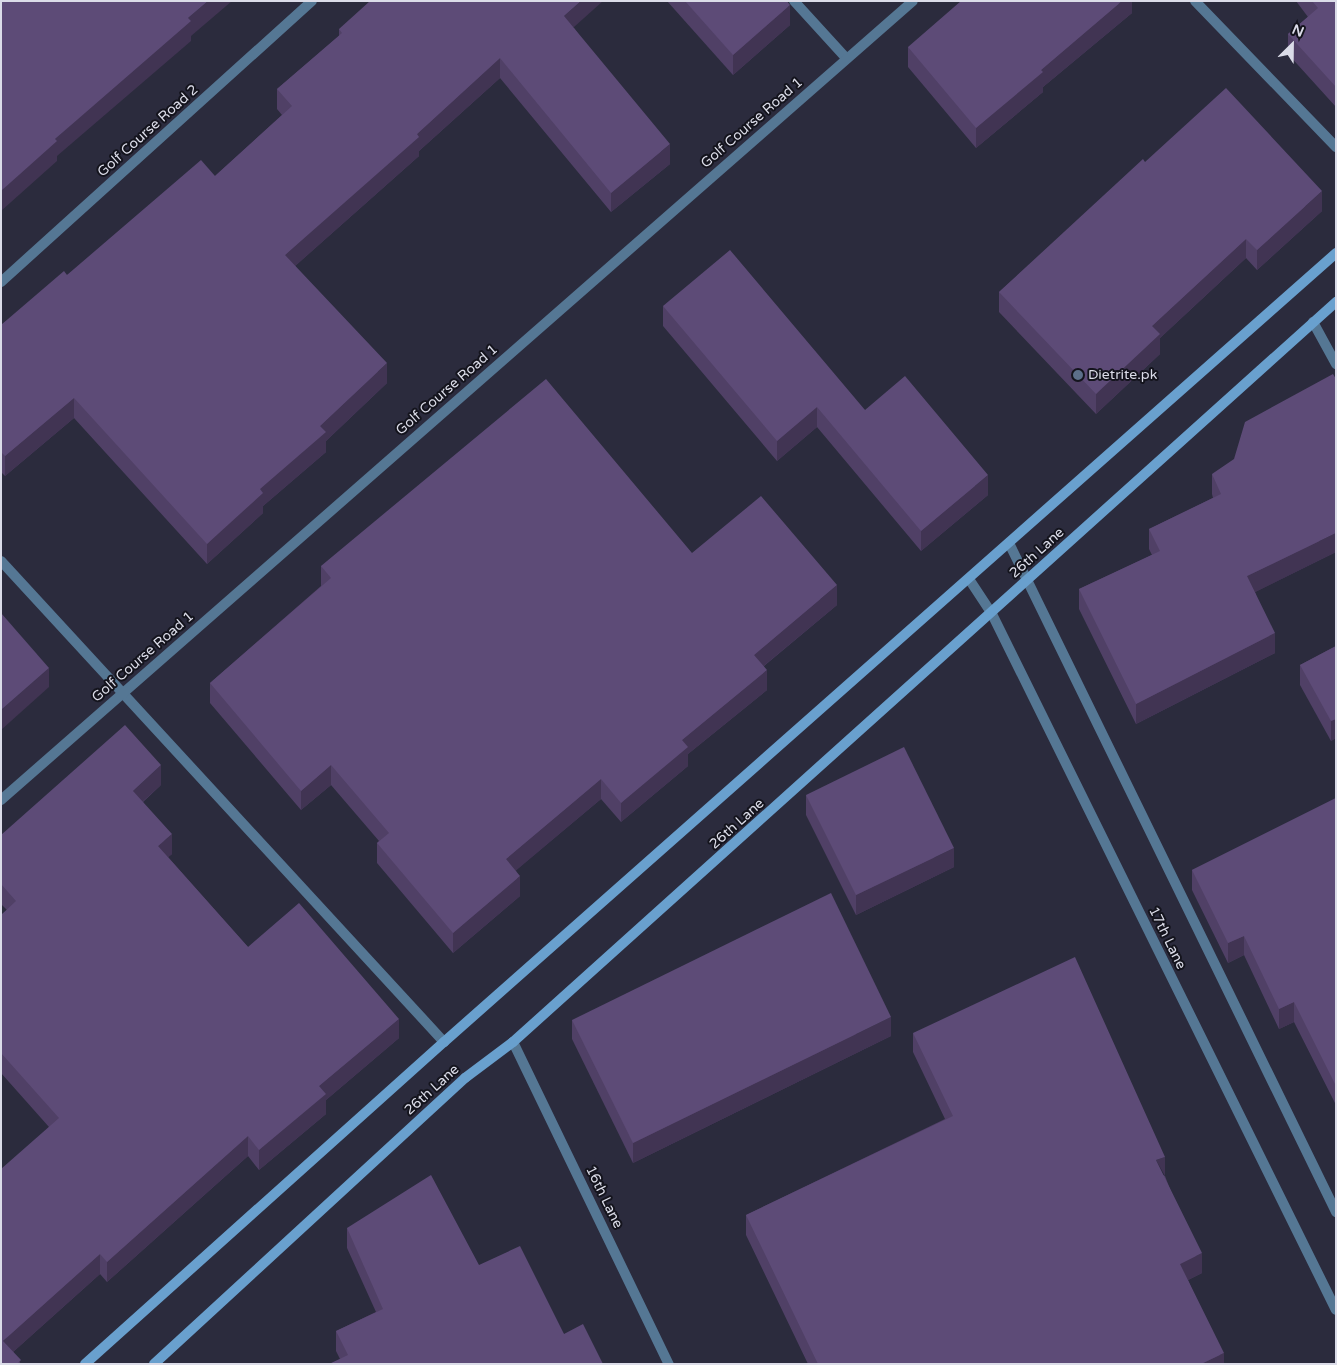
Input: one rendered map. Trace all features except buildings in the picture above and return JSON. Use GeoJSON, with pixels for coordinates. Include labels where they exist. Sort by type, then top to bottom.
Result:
{"type":"FeatureCollection","features":[{"type":"Feature","properties":{"kind":"street","name":"Golf Course Road 2"},"geometry":{"type":"LineString","coordinates":[[1,282],[312,1]]}},
{"type":"Feature","properties":{"kind":"street"},"geometry":{"type":"LineString","coordinates":[[794,1],[846,58]]}},
{"type":"Feature","properties":{"kind":"street","name":"Golf Course Road 1"},"geometry":{"type":"LineString","coordinates":[[1,800],[913,1]]}},
{"type":"Feature","properties":{"kind":"street"},"geometry":{"type":"LineString","coordinates":[[1195,1],[1336,147]]}},
{"type":"Feature","properties":{"kind":"street"},"geometry":{"type":"LineString","coordinates":[[85,1364],[444,1042],[1336,253]]}},
{"type":"Feature","properties":{"kind":"street","name":"26th Lane"},"geometry":{"type":"LineString","coordinates":[[154,1364],[465,1078],[513,1042],[992,614],[1028,579],[1336,302]]}},
{"type":"Feature","properties":{"kind":"street"},"geometry":{"type":"LineString","coordinates":[[1313,322],[1336,364]]}},
{"type":"Feature","properties":{"kind":"street"},"geometry":{"type":"LineString","coordinates":[[1009,543],[1336,1212]]}},
{"type":"Feature","properties":{"kind":"street"},"geometry":{"type":"LineString","coordinates":[[1,561],[444,1042]]}},
{"type":"Feature","properties":{"kind":"street","name":"17th Lane"},"geometry":{"type":"LineString","coordinates":[[969,579],[992,614],[1336,1310]]}},
{"type":"Feature","properties":{"kind":"street","name":"16th Lane"},"geometry":{"type":"LineString","coordinates":[[513,1042],[669,1364]]}},
{"type":"Feature","properties":{"kind":"place","name":"Dietrite.pk"},"geometry":{"type":"Point","coordinates":[1078,375]}}]}
